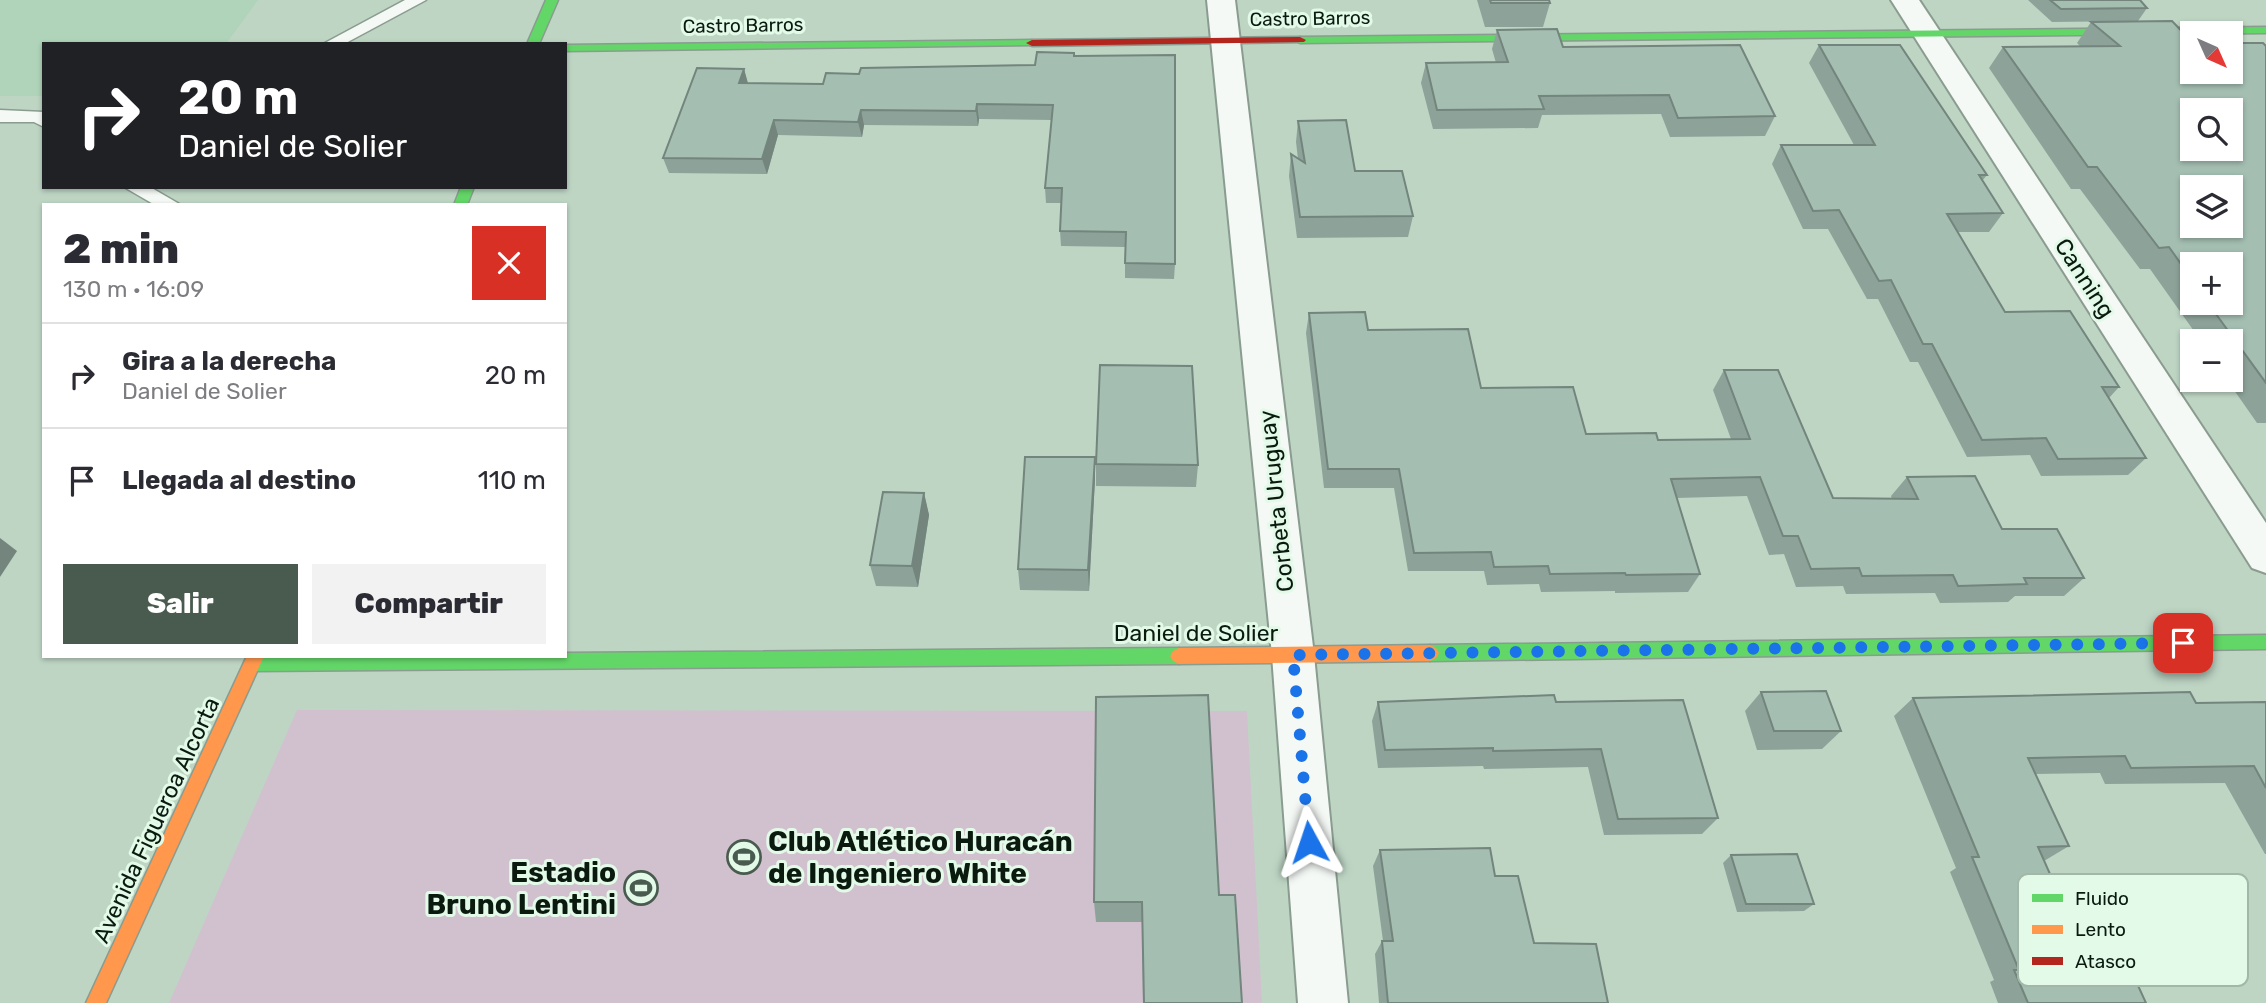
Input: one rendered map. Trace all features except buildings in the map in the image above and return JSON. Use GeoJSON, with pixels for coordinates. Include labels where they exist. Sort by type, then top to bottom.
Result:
{"type":"FeatureCollection","features":[{"type":"Feature","properties":{"kind":"street"},"geometry":{"type":"LineString","coordinates":[[534,42],[552,0]]}},
{"type":"Feature","properties":{"kind":"street","name":"Corbeta Uruguay"},"geometry":{"type":"LineString","coordinates":[[1221,0],[1293,655],[1323,1003]]}},
{"type":"Feature","properties":{"kind":"street","name":"Canning"},"geometry":{"type":"LineString","coordinates":[[1905,0],[2266,556]]}},
{"type":"Feature","properties":{"kind":"street","name":"Castro Barros"},"geometry":{"type":"LineString","coordinates":[[567,48],[2266,30]]}},
{"type":"Feature","properties":{"kind":"street","name":"Daniel de Solier"},"geometry":{"type":"LineString","coordinates":[[255,660],[1293,655],[2266,642]]}},
{"type":"Feature","properties":{"kind":"street","name":"Avenida Figueroa Alcorta"},"geometry":{"type":"LineString","coordinates":[[96,1003],[255,660]]}},
{"type":"Feature","properties":{"kind":"lane"},"geometry":{"type":"LineString","coordinates":[[335,42],[418,0]]}},
{"type":"Feature","properties":{"kind":"lane"},"geometry":{"type":"LineString","coordinates":[[0,116],[42,117]]}},
{"type":"Feature","properties":{"kind":"lane"},"geometry":{"type":"LineString","coordinates":[[137,189],[168,203]]}},
{"type":"Feature","properties":{"kind":"shaded area"},"geometry":{"type":"Polygon","coordinates":[[[0,0],[258,0],[227,42],[42,42],[42,96],[0,96],[0,0]]]}},
{"type":"Feature","properties":{"kind":"shaded area","name":"Club Atlético Huracán de Ingeniero White"},"geometry":{"type":"Polygon","coordinates":[[[297,710],[1247,711],[1262,1003],[169,1003],[297,710]]]}},
{"type":"Feature","properties":{"kind":"traffic: fast"},"geometry":{"type":"LineString","coordinates":[[534,42],[552,0]]}},
{"type":"Feature","properties":{"kind":"traffic: fast"},"geometry":{"type":"LineString","coordinates":[[1300,40],[2266,30]]}},
{"type":"Feature","properties":{"kind":"traffic: fast"},"geometry":{"type":"LineString","coordinates":[[567,48],[1032,43]]}},
{"type":"Feature","properties":{"kind":"traffic: fast"},"geometry":{"type":"LineString","coordinates":[[461,203],[467,189]]}},
{"type":"Feature","properties":{"kind":"traffic: fast"},"geometry":{"type":"LineString","coordinates":[[1430,653],[2266,642]]}},
{"type":"Feature","properties":{"kind":"traffic: fast"},"geometry":{"type":"LineString","coordinates":[[253,663],[1179,656]]}},
{"type":"Feature","properties":{"kind":"traffic: slow"},"geometry":{"type":"LineString","coordinates":[[1179,656],[1430,653]]}},
{"type":"Feature","properties":{"kind":"traffic: slow"},"geometry":{"type":"LineString","coordinates":[[96,1003],[255,658]]}},
{"type":"Feature","properties":{"kind":"traffic: jam"},"geometry":{"type":"LineString","coordinates":[[1032,43],[1300,40]]}},
{"type":"Feature","properties":{"kind":"place","name":"Club Atlético Huracán de Ingeniero White"},"geometry":{"type":"Point","coordinates":[744,857]}},
{"type":"Feature","properties":{"kind":"place","name":"Estadio Bruno Lentini"},"geometry":{"type":"Point","coordinates":[641,888]}},
{"type":"Feature","properties":{"kind":"route"},"geometry":{"type":"LineString","coordinates":[[1309,842],[1293,655],[2183,643]]}}]}
